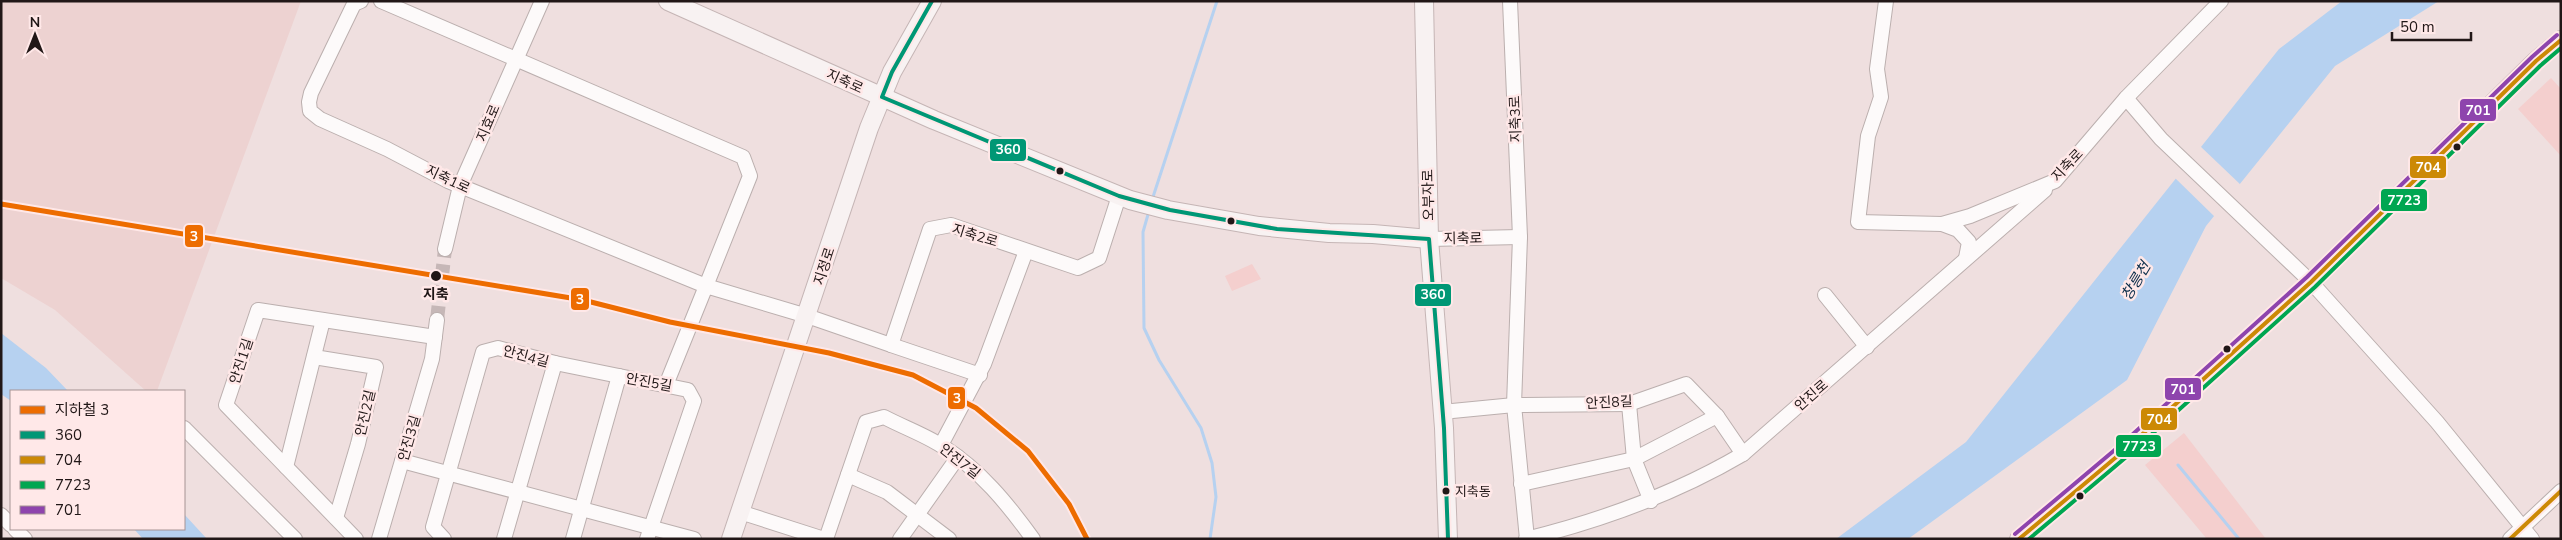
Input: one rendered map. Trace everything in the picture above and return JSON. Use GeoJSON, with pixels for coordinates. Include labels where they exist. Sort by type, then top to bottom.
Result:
{"type":"FeatureCollection","features":[{"type":"Feature","properties":{"kind":"main road","name":"지축로"},"geometry":{"type":"LineString","coordinates":[[668,1],[882,97],[1127,199],[1168,210],[1259,226],[1429,239]]}},
{"type":"Feature","properties":{"kind":"main road","name":"지정로"},"geometry":{"type":"LineString","coordinates":[[731,539],[808,316],[869,128],[892,72],[932,1]]}},
{"type":"Feature","properties":{"kind":"main road","name":"오부자로"},"geometry":{"type":"LineString","coordinates":[[1424,1],[1429,239],[1442,412],[1448,539]]}},
{"type":"Feature","properties":{"kind":"main road"},"geometry":{"type":"LineString","coordinates":[[2019,539],[2126,448],[2311,282],[2536,61],[2561,40]]}},
{"type":"Feature","properties":{"kind":"street","name":"지축1로"},"geometry":{"type":"LineString","coordinates":[[361,1],[354,4],[311,93],[310,111],[320,119],[460,186],[706,286],[808,316]]}},
{"type":"Feature","properties":{"kind":"street"},"geometry":{"type":"LineString","coordinates":[[381,1],[743,157],[750,176],[666,385]]}},
{"type":"Feature","properties":{"kind":"street","name":"지효로"},"geometry":{"type":"LineString","coordinates":[[445,249],[460,186],[542,1]]}},
{"type":"Feature","properties":{"kind":"street","name":"지축3로"},"geometry":{"type":"LineString","coordinates":[[1510,1],[1520,237]]}},
{"type":"Feature","properties":{"kind":"street","name":"지축로"},"geometry":{"type":"LineString","coordinates":[[1886,1],[1877,69],[1882,97],[1868,136],[1858,222],[1942,224],[1970,216],[2055,182],[2126,98],[2220,1]]}},
{"type":"Feature","properties":{"kind":"street"},"geometry":{"type":"LineString","coordinates":[[2126,98],[2161,139],[2274,244],[2311,282],[2438,422],[2528,533]]}},
{"type":"Feature","properties":{"kind":"street","name":"안진로"},"geometry":{"type":"LineString","coordinates":[[1527,539],[1651,501],[1704,477],[1743,454],[2055,182]]}},
{"type":"Feature","properties":{"kind":"street","name":"지축2로"},"geometry":{"type":"LineString","coordinates":[[891,345],[930,229],[951,225],[1078,268],[1099,258],[1127,199]]}},
{"type":"Feature","properties":{"kind":"street"},"geometry":{"type":"LineString","coordinates":[[1942,224],[1958,230],[1969,242],[1966,258]]}},
{"type":"Feature","properties":{"kind":"street"},"geometry":{"type":"LineString","coordinates":[[1520,237],[1514,405],[1527,539]]}},
{"type":"Feature","properties":{"kind":"street","name":"지축로"},"geometry":{"type":"LineString","coordinates":[[1429,239],[1520,237]]}},
{"type":"Feature","properties":{"kind":"street"},"geometry":{"type":"LineString","coordinates":[[941,445],[980,375],[1026,251]]}},
{"type":"Feature","properties":{"kind":"street"},"geometry":{"type":"LineString","coordinates":[[1825,295],[1867,347]]}},
{"type":"Feature","properties":{"kind":"street","name":"안진1길"},"geometry":{"type":"LineString","coordinates":[[356,539],[226,405],[258,310],[435,337]]}},
{"type":"Feature","properties":{"kind":"street"},"geometry":{"type":"LineString","coordinates":[[808,316],[980,375]]}},
{"type":"Feature","properties":{"kind":"street"},"geometry":{"type":"LineString","coordinates":[[286,467],[323,320]]}},
{"type":"Feature","properties":{"kind":"street"},"geometry":{"type":"LineString","coordinates":[[435,337],[437,320]]}},
{"type":"Feature","properties":{"kind":"street","name":"안진3길"},"geometry":{"type":"LineString","coordinates":[[380,539],[432,359],[435,337]]}},
{"type":"Feature","properties":{"kind":"street","name":"안진4길"},"geometry":{"type":"LineString","coordinates":[[444,539],[433,527],[484,352],[498,348],[555,363],[504,539]]}},
{"type":"Feature","properties":{"kind":"street","name":"안진2길"},"geometry":{"type":"LineString","coordinates":[[314,357],[376,367],[358,444],[336,518]]}},
{"type":"Feature","properties":{"kind":"street"},"geometry":{"type":"LineString","coordinates":[[555,363],[619,376]]}},
{"type":"Feature","properties":{"kind":"street","name":"안진5길"},"geometry":{"type":"LineString","coordinates":[[573,539],[619,376],[688,390],[694,401],[649,533]]}},
{"type":"Feature","properties":{"kind":"street","name":"안진8길"},"geometry":{"type":"LineString","coordinates":[[1442,412],[1514,405],[1629,404],[1686,384],[1717,416],[1743,454]]}},
{"type":"Feature","properties":{"kind":"street"},"geometry":{"type":"LineString","coordinates":[[1629,404],[1634,459],[1651,501]]}},
{"type":"Feature","properties":{"kind":"street"},"geometry":{"type":"LineString","coordinates":[[1521,484],[1634,459],[1717,416]]}},
{"type":"Feature","properties":{"kind":"street","name":"안진7길"},"geometry":{"type":"LineString","coordinates":[[848,475],[866,422],[884,418],[941,445],[975,470],[1010,507],[1032,539]]}},
{"type":"Feature","properties":{"kind":"street"},"geometry":{"type":"LineString","coordinates":[[185,429],[295,539]]}},
{"type":"Feature","properties":{"kind":"street"},"geometry":{"type":"LineString","coordinates":[[900,539],[958,457]]}},
{"type":"Feature","properties":{"kind":"street"},"geometry":{"type":"LineString","coordinates":[[402,461],[582,509],[649,533],[694,539]]}},
{"type":"Feature","properties":{"kind":"street"},"geometry":{"type":"LineString","coordinates":[[740,512],[825,539],[848,475],[887,492],[919,514],[949,539]]}},
{"type":"Feature","properties":{"kind":"street"},"geometry":{"type":"LineString","coordinates":[[2510,539],[2528,533],[2561,491]]}},
{"type":"Feature","properties":{"kind":"street"},"geometry":{"type":"LineString","coordinates":[[1,515],[10,524]]}},
{"type":"Feature","properties":{"kind":"street"},"geometry":{"type":"LineString","coordinates":[[16,530],[25,539]]}},
{"type":"Feature","properties":{"kind":"shaded area"},"geometry":{"type":"Polygon","coordinates":[[[1,1],[301,1],[157,390],[145,390],[55,310],[1,278],[1,1]]]}},
{"type":"Feature","properties":{"kind":"shaded area"},"geometry":{"type":"Polygon","coordinates":[[[2551,78],[2561,89],[2561,156],[2518,109],[2551,78]]]}},
{"type":"Feature","properties":{"kind":"shaded area"},"geometry":{"type":"Polygon","coordinates":[[[1252,264],[1261,279],[1232,291],[1225,276],[1252,264]]]}},
{"type":"Feature","properties":{"kind":"shaded area"},"geometry":{"type":"Polygon","coordinates":[[[2184,433],[2266,539],[2207,539],[2145,465],[2184,433]]]}},
{"type":"Feature","properties":{"kind":"water","name":"창릉천"},"geometry":{"type":"Polygon","coordinates":[[[2342,1],[2439,1],[2335,66],[2206,226],[2127,380],[1908,539],[1836,539],[1966,442],[2279,49],[2342,1]]]}},
{"type":"Feature","properties":{"kind":"water"},"geometry":{"type":"Polygon","coordinates":[[[1,333],[46,368],[67,390],[10,390],[10,400],[1,394],[1,333]]]}},
{"type":"Feature","properties":{"kind":"water"},"geometry":{"type":"Polygon","coordinates":[[[185,515],[207,539],[143,539],[135,530],[185,530],[185,515]]]}},
{"type":"Feature","properties":{"kind":"pier"},"geometry":{"type":"Polygon","coordinates":[[[2199,145],[2242,186],[2216,218],[2174,177],[2199,145]]]}},
{"type":"Feature","properties":{"kind":"waterway"},"geometry":{"type":"LineString","coordinates":[[1152,200],[1217,1]]}},
{"type":"Feature","properties":{"kind":"waterway"},"geometry":{"type":"LineString","coordinates":[[1149,211],[1143,232],[1144,328],[1159,360],[1201,428],[1212,463],[1216,497],[1210,539]]}},
{"type":"Feature","properties":{"kind":"waterway"},"geometry":{"type":"LineString","coordinates":[[2178,465],[2239,539]]}},
{"type":"Feature","properties":{"kind":"tunnel"},"geometry":{"type":"LineString","coordinates":[[437,320],[445,249]]}},
{"type":"Feature","properties":{"kind":"metro line","name":"3"},"geometry":{"type":"LineString","coordinates":[[1,204],[583,300],[670,322],[829,353],[913,375],[976,408],[1028,451],[1069,504],[1087,539]]}},
{"type":"Feature","properties":{"kind":"transit line","name":"360"},"geometry":{"type":"LineString","coordinates":[[932,1],[892,72],[882,97],[1119,196],[1170,210],[1277,229],[1429,239],[1444,428],[1448,539]]}},
{"type":"Feature","properties":{"kind":"transit line","name":"701"},"geometry":{"type":"LineString","coordinates":[[2015,534],[2123,443],[2307,277],[2532,57],[2557,35]]}},
{"type":"Feature","properties":{"kind":"transit line","name":"704"},"geometry":{"type":"LineString","coordinates":[[2019,539],[2127,448],[2311,282],[2536,61],[2561,40]]}},
{"type":"Feature","properties":{"kind":"transit line","name":"7723"},"geometry":{"type":"LineString","coordinates":[[2029,539],[2131,453],[2315,287],[2540,66],[2561,48]]}},
{"type":"Feature","properties":{"kind":"transit line","name":"704"},"geometry":{"type":"LineString","coordinates":[[2510,539],[2561,491]]}},
{"type":"Feature","properties":{"kind":"place","name":"지축"},"geometry":{"type":"Point","coordinates":[436,276]}},
{"type":"Feature","properties":{"kind":"place","name":"지축동"},"geometry":{"type":"Point","coordinates":[1446,491]}}]}
